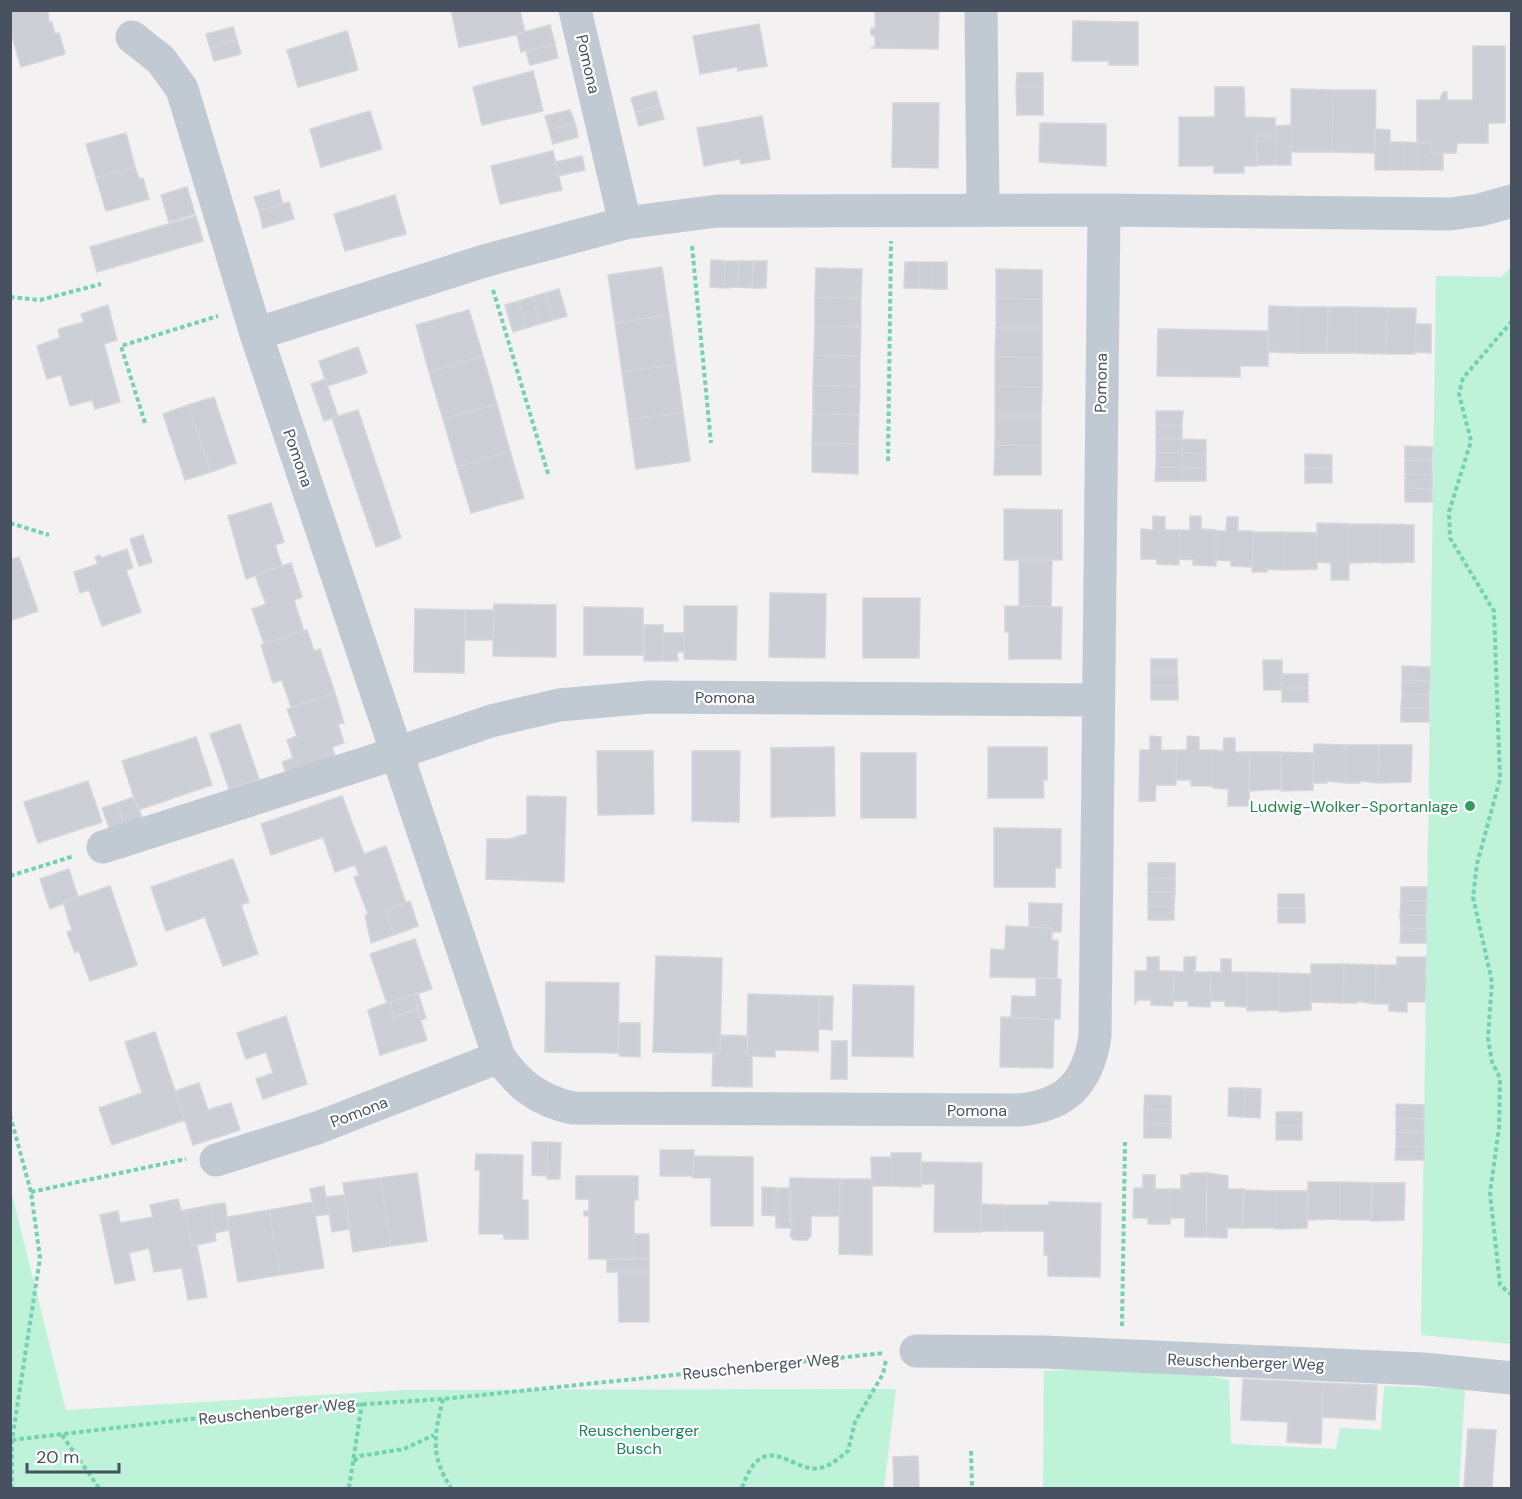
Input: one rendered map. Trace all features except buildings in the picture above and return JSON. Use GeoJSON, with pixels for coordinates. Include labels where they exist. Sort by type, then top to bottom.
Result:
{"type":"FeatureCollection","features":[{"type":"Feature","properties":{"kind":"street","name":"Pomona"},"geometry":{"type":"LineString","coordinates":[[575,10],[625,223]]}},
{"type":"Feature","properties":{"kind":"street"},"geometry":{"type":"LineString","coordinates":[[981,10],[982,210]]}},
{"type":"Feature","properties":{"kind":"street","name":"Pomona"},"geometry":{"type":"LineString","coordinates":[[132,36],[161,60],[182,89],[252,320],[499,1057],[515,1079],[531,1092],[551,1103],[572,1108],[1018,1110],[1050,1104],[1064,1096],[1086,1073],[1092,1060],[1095,1036],[1104,210]]}},
{"type":"Feature","properties":{"kind":"street"},"geometry":{"type":"LineString","coordinates":[[252,320],[625,223],[717,211],[1104,210],[1450,214],[1480,210],[1512,201]]}},
{"type":"Feature","properties":{"kind":"street","name":"Pomona"},"geometry":{"type":"LineString","coordinates":[[103,847],[491,721],[559,705],[650,697],[1097,700]]}},
{"type":"Feature","properties":{"kind":"street","name":"Pomona"},"geometry":{"type":"LineString","coordinates":[[216,1160],[317,1128],[499,1057]]}},
{"type":"Feature","properties":{"kind":"street","name":"Reuschenberger Weg"},"geometry":{"type":"LineString","coordinates":[[901,1352],[1022,1351],[1423,1369],[1512,1378]]}},
{"type":"Feature","properties":{"kind":"path"},"geometry":{"type":"LineString","coordinates":[[888,460],[891,210]]}},
{"type":"Feature","properties":{"kind":"path"},"geometry":{"type":"LineString","coordinates":[[690,215],[711,443]]}},
{"type":"Feature","properties":{"kind":"path"},"geometry":{"type":"LineString","coordinates":[[484,261],[549,477]]}},
{"type":"Feature","properties":{"kind":"path"},"geometry":{"type":"LineString","coordinates":[[10,297],[40,300],[102,284]]}},
{"type":"Feature","properties":{"kind":"path"},"geometry":{"type":"LineString","coordinates":[[145,423],[121,346],[252,320]]}},
{"type":"Feature","properties":{"kind":"path"},"geometry":{"type":"LineString","coordinates":[[1512,321],[1463,378],[1459,394],[1471,441],[1449,512],[1450,538],[1494,610],[1500,779],[1477,864],[1473,897],[1492,982],[1488,1038],[1492,1062],[1500,1078],[1499,1128],[1490,1193],[1500,1285],[1512,1295]]}},
{"type":"Feature","properties":{"kind":"path"},"geometry":{"type":"LineString","coordinates":[[10,523],[49,535]]}},
{"type":"Feature","properties":{"kind":"path"},"geometry":{"type":"LineString","coordinates":[[10,876],[103,847]]}},
{"type":"Feature","properties":{"kind":"path"},"geometry":{"type":"LineString","coordinates":[[10,1115],[31,1192],[40,1258],[12,1440],[12,1488]]}},
{"type":"Feature","properties":{"kind":"path"},"geometry":{"type":"LineString","coordinates":[[1121,1356],[1125,1142]]}},
{"type":"Feature","properties":{"kind":"path"},"geometry":{"type":"LineString","coordinates":[[31,1192],[186,1159],[216,1160]]}},
{"type":"Feature","properties":{"kind":"path"},"geometry":{"type":"LineString","coordinates":[[742,1488],[756,1462],[762,1458],[781,1455],[808,1468],[819,1468],[848,1451],[855,1422],[883,1374],[901,1352]]}},
{"type":"Feature","properties":{"kind":"path","name":"Reuschenberger Weg"},"geometry":{"type":"LineString","coordinates":[[12,1440],[259,1412],[443,1399],[901,1352]]}},
{"type":"Feature","properties":{"kind":"path"},"geometry":{"type":"LineString","coordinates":[[443,1399],[434,1435],[440,1471],[452,1488]]}},
{"type":"Feature","properties":{"kind":"path"},"geometry":{"type":"LineString","coordinates":[[349,1488],[362,1403]]}},
{"type":"Feature","properties":{"kind":"path"},"geometry":{"type":"LineString","coordinates":[[62,1435],[99,1488]]}},
{"type":"Feature","properties":{"kind":"path"},"geometry":{"type":"LineString","coordinates":[[353,1461],[360,1456],[404,1449],[434,1435]]}},
{"type":"Feature","properties":{"kind":"path"},"geometry":{"type":"LineString","coordinates":[[971,1451],[972,1488]]}},
{"type":"Feature","properties":{"kind":"green space","name":"Ludwig-Wolker-Sportanlage"},"geometry":{"type":"Polygon","coordinates":[[[1511,267],[1511,1344],[1421,1335],[1436,276],[1501,277],[1511,267]]]}},
{"type":"Feature","properties":{"kind":"green space","name":"Reuschenberger Busch"},"geometry":{"type":"Polygon","coordinates":[[[11,1190],[66,1410],[404,1390],[896,1389],[884,1488],[11,1488],[11,1190]]]}},
{"type":"Feature","properties":{"kind":"green space"},"geometry":{"type":"Polygon","coordinates":[[[1164,1367],[1229,1380],[1231,1444],[1336,1449],[1340,1428],[1381,1430],[1384,1386],[1465,1389],[1459,1488],[1043,1488],[1044,1371],[1164,1367]]]}},
{"type":"Feature","properties":{"kind":"place","name":"Ludwig-Wolker-Sportanlage"},"geometry":{"type":"Point","coordinates":[1470,806]}}]}
